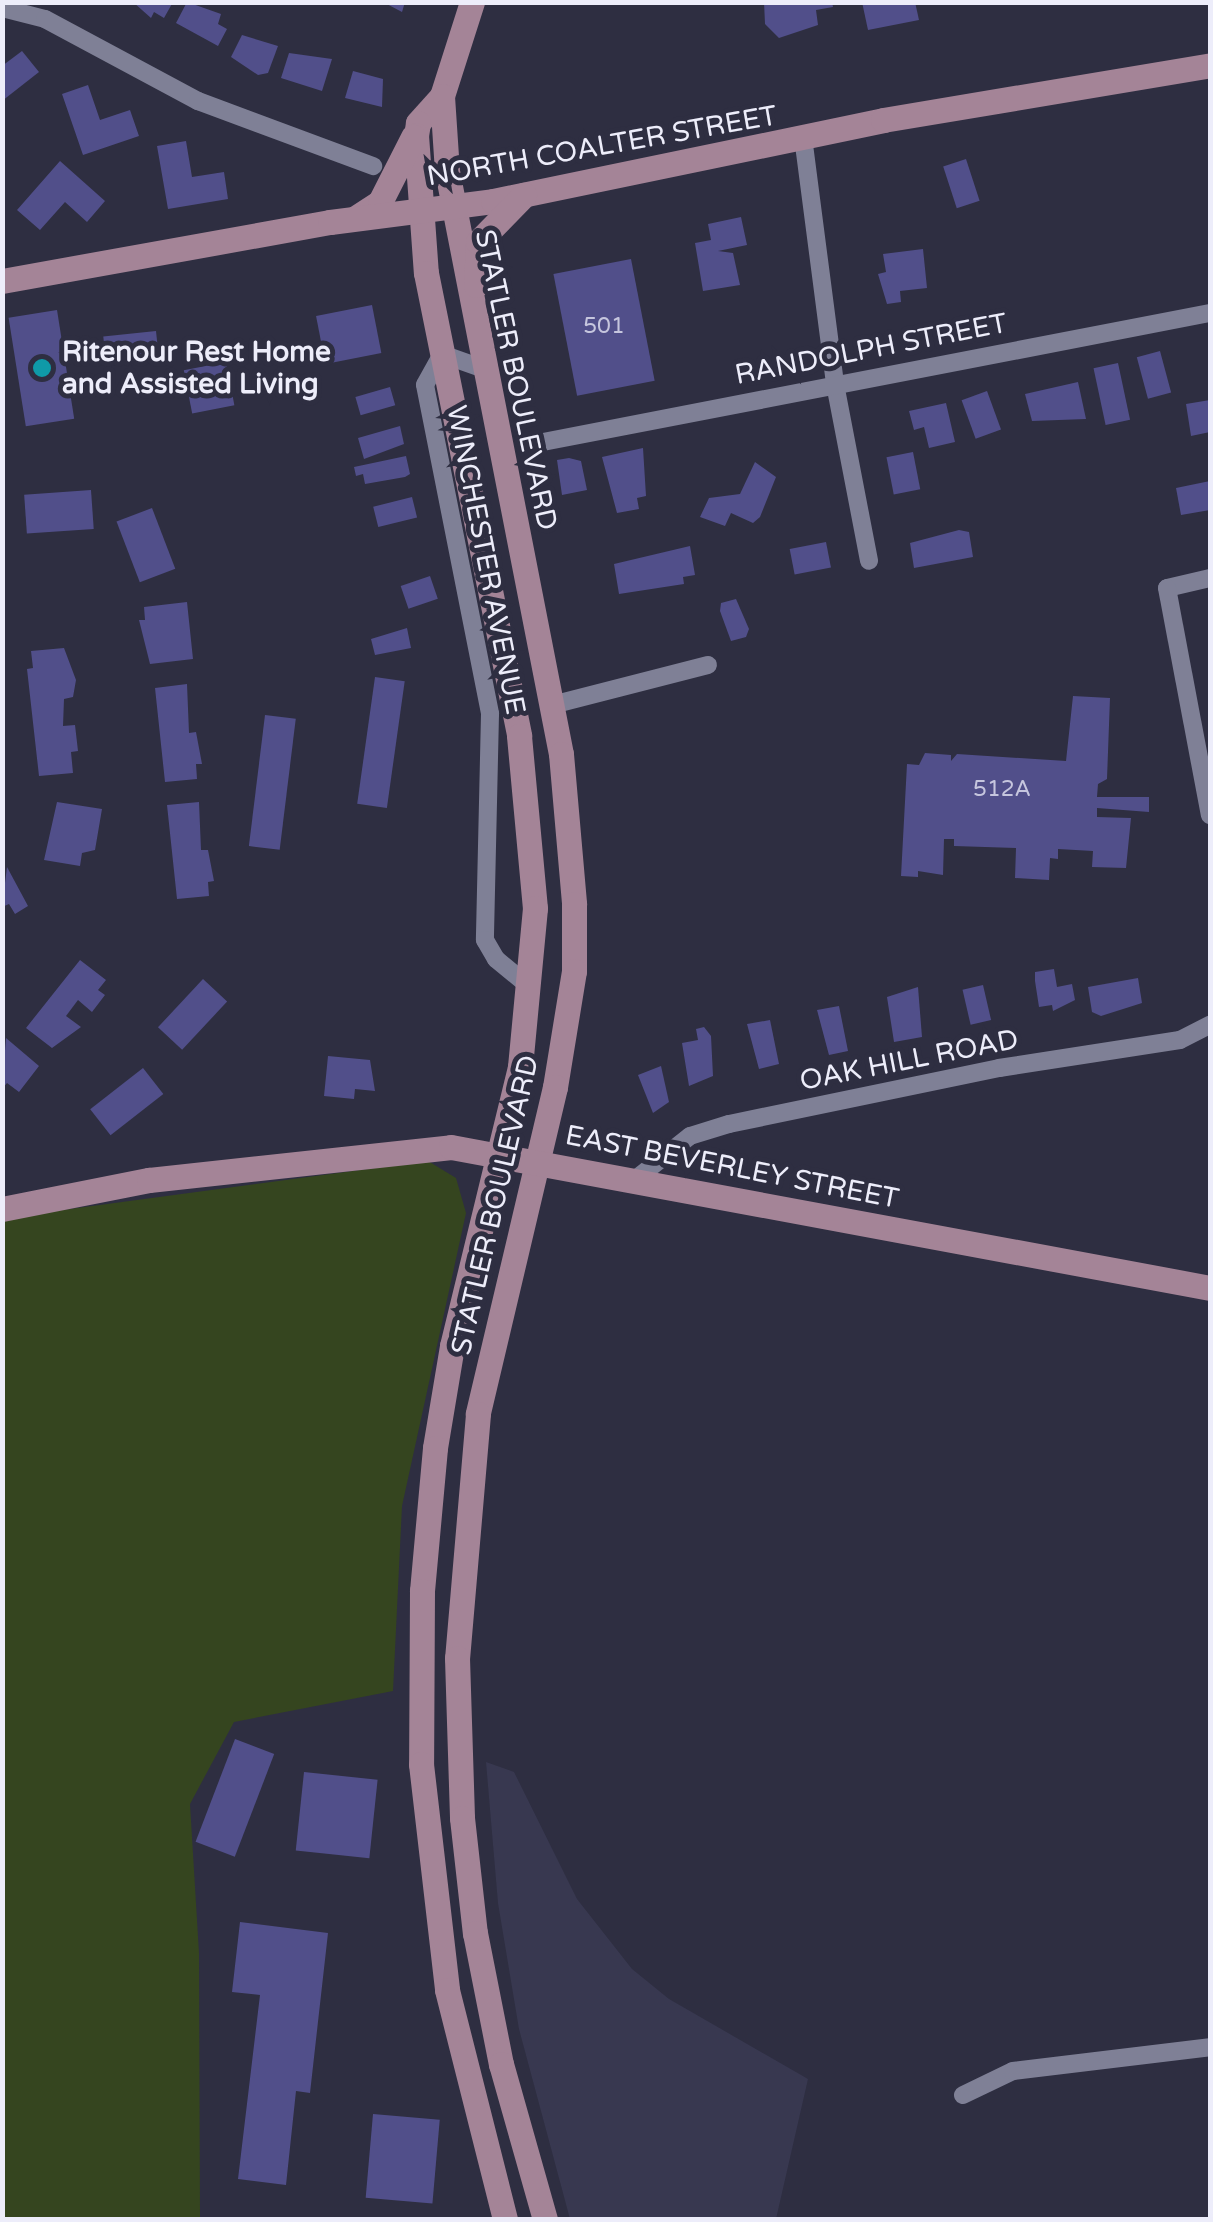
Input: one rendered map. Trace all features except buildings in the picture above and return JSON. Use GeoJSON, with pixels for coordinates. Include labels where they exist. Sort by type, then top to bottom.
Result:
{"type":"FeatureCollection","features":[{"type":"Feature","properties":{"kind":"main road"},"geometry":{"type":"LineString","coordinates":[[355,218],[380,202],[418,123],[442,96],[472,2]]}},
{"type":"Feature","properties":{"kind":"main road","name":"NORTH COALTER STREET"},"geometry":{"type":"LineString","coordinates":[[2,281],[355,218],[525,195],[803,137],[1210,64]]}},
{"type":"Feature","properties":{"kind":"main road","name":"STATLER BOULEVARD"},"geometry":{"type":"LineString","coordinates":[[442,96],[451,206],[552,705],[572,849],[574,971],[539,1159],[478,1414],[464,1530],[457,1712],[465,1851],[480,1965],[545,2220]]}},
{"type":"Feature","properties":{"kind":"main road","name":"STATLER BOULEVARD"},"geometry":{"type":"LineString","coordinates":[[418,123],[420,210],[442,354],[531,815],[531,988],[498,1157],[452,1346],[435,1448],[420,1699],[428,1858],[447,1990],[505,2220]]}},
{"type":"Feature","properties":{"kind":"main road"},"geometry":{"type":"LineString","coordinates":[[487,370],[473,264],[478,242],[525,195]]}},
{"type":"Feature","properties":{"kind":"main road","name":"EAST BEVERLEY STREET"},"geometry":{"type":"LineString","coordinates":[[2,1209],[150,1180],[427,1148],[539,1159],[632,1182],[1210,1288]]}},
{"type":"Feature","properties":{"kind":"street"},"geometry":{"type":"LineString","coordinates":[[2,8],[45,19],[198,101],[373,166]]}},
{"type":"Feature","properties":{"kind":"street"},"geometry":{"type":"LineString","coordinates":[[803,137],[835,384],[869,561]]}},
{"type":"Feature","properties":{"kind":"street","name":"RANDOLPH STREET"},"geometry":{"type":"LineString","coordinates":[[542,442],[1210,313]]}},
{"type":"Feature","properties":{"kind":"street","name":"WINCHESTER AVENUE"},"geometry":{"type":"LineString","coordinates":[[487,370],[442,354],[427,376],[425,392],[490,714],[485,940],[496,959],[531,988]]}},
{"type":"Feature","properties":{"kind":"street"},"geometry":{"type":"LineString","coordinates":[[1210,578],[1167,588],[1210,815]]}},
{"type":"Feature","properties":{"kind":"street"},"geometry":{"type":"LineString","coordinates":[[552,705],[708,665]]}},
{"type":"Feature","properties":{"kind":"street","name":"OAK HILL ROAD"},"geometry":{"type":"LineString","coordinates":[[632,1182],[690,1136],[728,1124],[999,1068],[1180,1040],[1210,1025]]}},
{"type":"Feature","properties":{"kind":"street"},"geometry":{"type":"LineString","coordinates":[[963,2096],[1013,2071],[1210,2047]]}},
{"type":"Feature","properties":{"kind":"shaded area"},"geometry":{"type":"Polygon","coordinates":[[[486,1762],[514,1772],[577,1899],[632,1969],[669,1999],[808,2079],[776,2219],[570,2219],[519,2029],[498,1903],[486,1762]]]}},
{"type":"Feature","properties":{"kind":"green space"},"geometry":{"type":"Polygon","coordinates":[[[428,1161],[456,1178],[466,1213],[402,1506],[393,1691],[234,1722],[190,1804],[199,1953],[200,2219],[3,2220],[3,1218],[428,1161]]]}},
{"type":"Feature","properties":{"kind":"place","name":"Ritenour Rest Home and Assisted Living"},"geometry":{"type":"Point","coordinates":[42,368]}}]}
